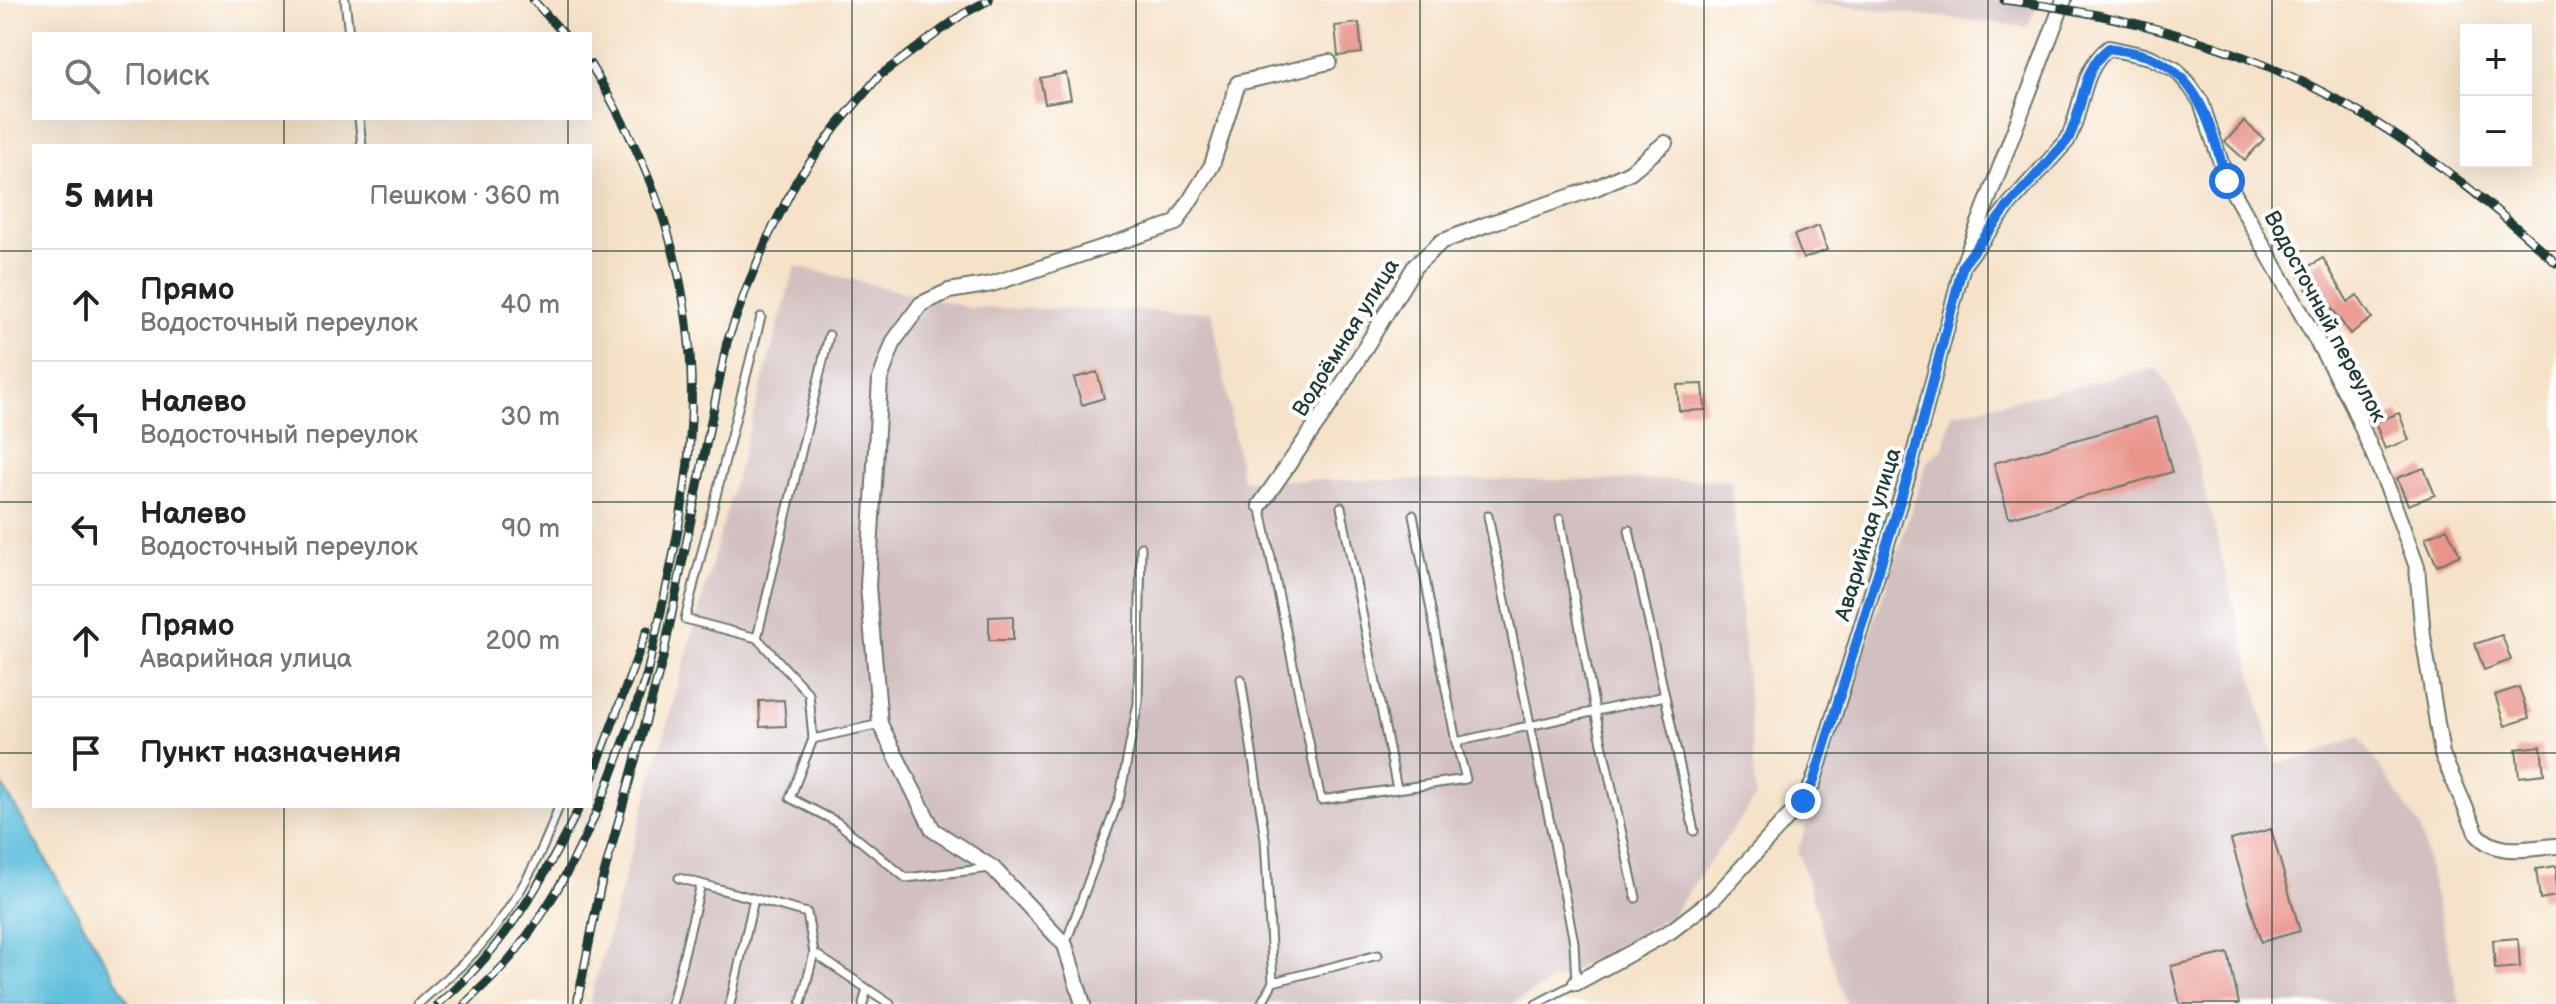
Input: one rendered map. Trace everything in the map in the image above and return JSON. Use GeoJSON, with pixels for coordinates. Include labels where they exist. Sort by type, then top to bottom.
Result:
{"type":"FeatureCollection","features":[{"type":"Feature","properties":{"kind":"street","name":"Аварийная улица"},"geometry":{"type":"LineString","coordinates":[[1576,983],[1671,931],[1714,898],[1803,801],[1813,783],[1910,469],[1963,265],[2064,0]]}},
{"type":"Feature","properties":{"kind":"street","name":"Водосточный переулок"},"geometry":{"type":"LineString","coordinates":[[1963,265],[2009,205],[2067,141],[2091,68],[2099,56],[2109,48],[2150,57],[2176,70],[2201,102],[2227,181],[2350,400],[2389,491],[2417,567],[2423,636],[2442,754],[2477,834],[2485,844],[2495,849],[2556,846]]}},
{"type":"Feature","properties":{"kind":"street"},"geometry":{"type":"LineString","coordinates":[[1083,1004],[1065,945],[993,868],[933,830],[880,724],[868,586],[880,379],[894,341],[921,304],[949,291],[992,284],[1176,223],[1212,165],[1238,83],[1329,62]]}},
{"type":"Feature","properties":{"kind":"street","name":"Водоёмная улица"},"geometry":{"type":"LineString","coordinates":[[1260,505],[1330,405],[1415,266],[1441,242],[1596,188],[1630,172],[1665,143]]}},
{"type":"Feature","properties":{"kind":"lane"},"geometry":{"type":"LineString","coordinates":[[345,0],[349,32]]}},
{"type":"Feature","properties":{"kind":"lane"},"geometry":{"type":"LineString","coordinates":[[359,120],[362,144]]}},
{"type":"Feature","properties":{"kind":"lane"},"geometry":{"type":"LineString","coordinates":[[761,317],[685,619],[757,638],[809,694],[813,739],[790,798],[837,822],[906,878],[993,868]]}},
{"type":"Feature","properties":{"kind":"lane"},"geometry":{"type":"LineString","coordinates":[[757,638],[829,335]]}},
{"type":"Feature","properties":{"kind":"lane"},"geometry":{"type":"LineString","coordinates":[[1260,505],[1321,800],[1466,779],[1456,742],[1413,515]]}},
{"type":"Feature","properties":{"kind":"lane"},"geometry":{"type":"LineString","coordinates":[[1341,507],[1397,789]]}},
{"type":"Feature","properties":{"kind":"lane"},"geometry":{"type":"LineString","coordinates":[[1488,516],[1574,942],[1576,983],[1536,1004]]}},
{"type":"Feature","properties":{"kind":"lane"},"geometry":{"type":"LineString","coordinates":[[1560,519],[1595,711],[1636,898]]}},
{"type":"Feature","properties":{"kind":"lane"},"geometry":{"type":"LineString","coordinates":[[1629,530],[1694,831]]}},
{"type":"Feature","properties":{"kind":"lane"},"geometry":{"type":"LineString","coordinates":[[1065,945],[1120,796],[1138,703],[1141,547]]}},
{"type":"Feature","properties":{"kind":"lane"},"geometry":{"type":"LineString","coordinates":[[1241,679],[1265,839],[1273,982],[1261,1004]]}},
{"type":"Feature","properties":{"kind":"lane"},"geometry":{"type":"LineString","coordinates":[[1456,742],[1665,696]]}},
{"type":"Feature","properties":{"kind":"lane"},"geometry":{"type":"LineString","coordinates":[[813,739],[880,724]]}},
{"type":"Feature","properties":{"kind":"lane"},"geometry":{"type":"LineString","coordinates":[[418,1004],[466,961],[512,903],[550,834],[558,808]]}},
{"type":"Feature","properties":{"kind":"lane"},"geometry":{"type":"LineString","coordinates":[[679,878],[807,913],[814,953],[801,1004]]}},
{"type":"Feature","properties":{"kind":"lane"},"geometry":{"type":"LineString","coordinates":[[672,1004],[701,884]]}},
{"type":"Feature","properties":{"kind":"lane"},"geometry":{"type":"LineString","coordinates":[[730,1004],[754,899]]}},
{"type":"Feature","properties":{"kind":"lane"},"geometry":{"type":"LineString","coordinates":[[814,953],[890,1004]]}},
{"type":"Feature","properties":{"kind":"lane"},"geometry":{"type":"LineString","coordinates":[[1273,982],[1378,955]]}},
{"type":"Feature","properties":{"kind":"lane"},"geometry":{"type":"LineString","coordinates":[[863,1004],[867,989]]}},
{"type":"Feature","properties":{"kind":"shaded area"},"geometry":{"type":"Polygon","coordinates":[[[1790,0],[2040,0],[2027,27],[1790,0]]]}},
{"type":"Feature","properties":{"kind":"shaded area"},"geometry":{"type":"Polygon","coordinates":[[[795,266],[970,308],[1212,311],[1242,480],[1731,480],[1756,797],[1671,916],[1511,1004],[589,1004],[795,266]]]}},
{"type":"Feature","properties":{"kind":"shaded area"},"geometry":{"type":"Polygon","coordinates":[[[2157,368],[2185,414],[2275,764],[2310,756],[2359,736],[2420,827],[2460,1004],[1846,1004],[1798,851],[1927,462],[1943,448],[1952,414],[2157,368]]]}},
{"type":"Feature","properties":{"kind":"water"},"geometry":{"type":"Polygon","coordinates":[[[0,781],[130,1004],[0,1004],[0,781]]]}},
{"type":"Feature","properties":{"kind":"building"},"geometry":{"type":"Polygon","coordinates":[[[1359,23],[1362,53],[1338,56],[1335,26],[1359,23]]]}},
{"type":"Feature","properties":{"kind":"building"},"geometry":{"type":"Polygon","coordinates":[[[1066,73],[1071,99],[1045,103],[1040,78],[1066,73]]]}},
{"type":"Feature","properties":{"kind":"building"},"geometry":{"type":"Polygon","coordinates":[[[2244,121],[2264,139],[2245,160],[2225,142],[2244,121]]]}},
{"type":"Feature","properties":{"kind":"building"},"geometry":{"type":"Polygon","coordinates":[[[1819,226],[1827,250],[1803,259],[1794,235],[1819,226]]]}},
{"type":"Feature","properties":{"kind":"building"},"geometry":{"type":"Polygon","coordinates":[[[2323,258],[2348,302],[2357,295],[2372,318],[2350,334],[2322,294],[2312,299],[2298,273],[2323,258]]]}},
{"type":"Feature","properties":{"kind":"building"},"geometry":{"type":"Polygon","coordinates":[[[1097,372],[1104,398],[1082,405],[1074,378],[1097,372]]]}},
{"type":"Feature","properties":{"kind":"building"},"geometry":{"type":"Polygon","coordinates":[[[1703,384],[1705,410],[1679,411],[1677,385],[1703,384]]]}},
{"type":"Feature","properties":{"kind":"building"},"geometry":{"type":"Polygon","coordinates":[[[2399,413],[2409,440],[2385,449],[2375,422],[2399,413]]]}},
{"type":"Feature","properties":{"kind":"building"},"geometry":{"type":"Polygon","coordinates":[[[2157,417],[2172,472],[2009,518],[1994,463],[2157,417]]]}},
{"type":"Feature","properties":{"kind":"building"},"geometry":{"type":"Polygon","coordinates":[[[2424,468],[2435,495],[2408,505],[2397,478],[2424,468]]]}},
{"type":"Feature","properties":{"kind":"building"},"geometry":{"type":"Polygon","coordinates":[[[2447,528],[2460,555],[2437,566],[2425,538],[2447,528]]]}},
{"type":"Feature","properties":{"kind":"building"},"geometry":{"type":"Polygon","coordinates":[[[1013,616],[1013,640],[989,640],[989,617],[1013,616]]]}},
{"type":"Feature","properties":{"kind":"building"},"geometry":{"type":"Polygon","coordinates":[[[2502,635],[2511,660],[2484,670],[2475,644],[2502,635]]]}},
{"type":"Feature","properties":{"kind":"building"},"geometry":{"type":"Polygon","coordinates":[[[2519,687],[2529,718],[2505,726],[2495,695],[2519,687]]]}},
{"type":"Feature","properties":{"kind":"building"},"geometry":{"type":"Polygon","coordinates":[[[784,700],[786,726],[760,727],[759,701],[784,700]]]}},
{"type":"Feature","properties":{"kind":"building"},"geometry":{"type":"Polygon","coordinates":[[[2541,746],[2544,774],[2519,777],[2516,749],[2541,746]]]}},
{"type":"Feature","properties":{"kind":"building"},"geometry":{"type":"Polygon","coordinates":[[[2271,829],[2300,931],[2261,942],[2231,840],[2271,829]]]}},
{"type":"Feature","properties":{"kind":"building"},"geometry":{"type":"Polygon","coordinates":[[[2556,866],[2556,896],[2540,899],[2536,869],[2556,866]]]}},
{"type":"Feature","properties":{"kind":"building"},"geometry":{"type":"Polygon","coordinates":[[[2518,938],[2520,967],[2495,969],[2493,940],[2518,938]]]}},
{"type":"Feature","properties":{"kind":"building"},"geometry":{"type":"Polygon","coordinates":[[[2228,953],[2239,1004],[2180,1004],[2171,966],[2228,953]]]}},
{"type":"Feature","properties":{"kind":"railway"},"geometry":{"type":"LineString","coordinates":[[533,0],[562,32]]}},
{"type":"Feature","properties":{"kind":"railway"},"geometry":{"type":"LineString","coordinates":[[577,1004],[600,889],[663,658],[727,342],[747,287],[797,180],[879,76],[963,14],[989,0]]}},
{"type":"Feature","properties":{"kind":"railway"},"geometry":{"type":"LineString","coordinates":[[2004,0],[2091,14],[2177,34],[2302,82],[2370,119],[2426,156],[2506,218],[2556,263]]}},
{"type":"Feature","properties":{"kind":"railway"},"geometry":{"type":"LineString","coordinates":[[592,68],[636,148],[654,191],[679,278],[691,370],[691,419],[685,486],[674,554],[644,687]]}},
{"type":"Feature","properties":{"kind":"railway"},"geometry":{"type":"LineString","coordinates":[[592,779],[647,630]]}},
{"type":"Feature","properties":{"kind":"railway"},"geometry":{"type":"LineString","coordinates":[[465,1004],[512,956],[575,857],[607,787],[646,676]]}},
{"type":"Feature","properties":{"kind":"railway"},"geometry":{"type":"LineString","coordinates":[[438,1004],[483,960],[520,912],[579,808]]}},
{"type":"Feature","properties":{"kind":"route"},"geometry":{"type":"LineString","coordinates":[[1803,801],[1813,783],[1910,469],[1963,265],[2009,205],[2067,141],[2091,68],[2099,56],[2109,48],[2150,57],[2176,70],[2201,102],[2227,181]]}}]}
